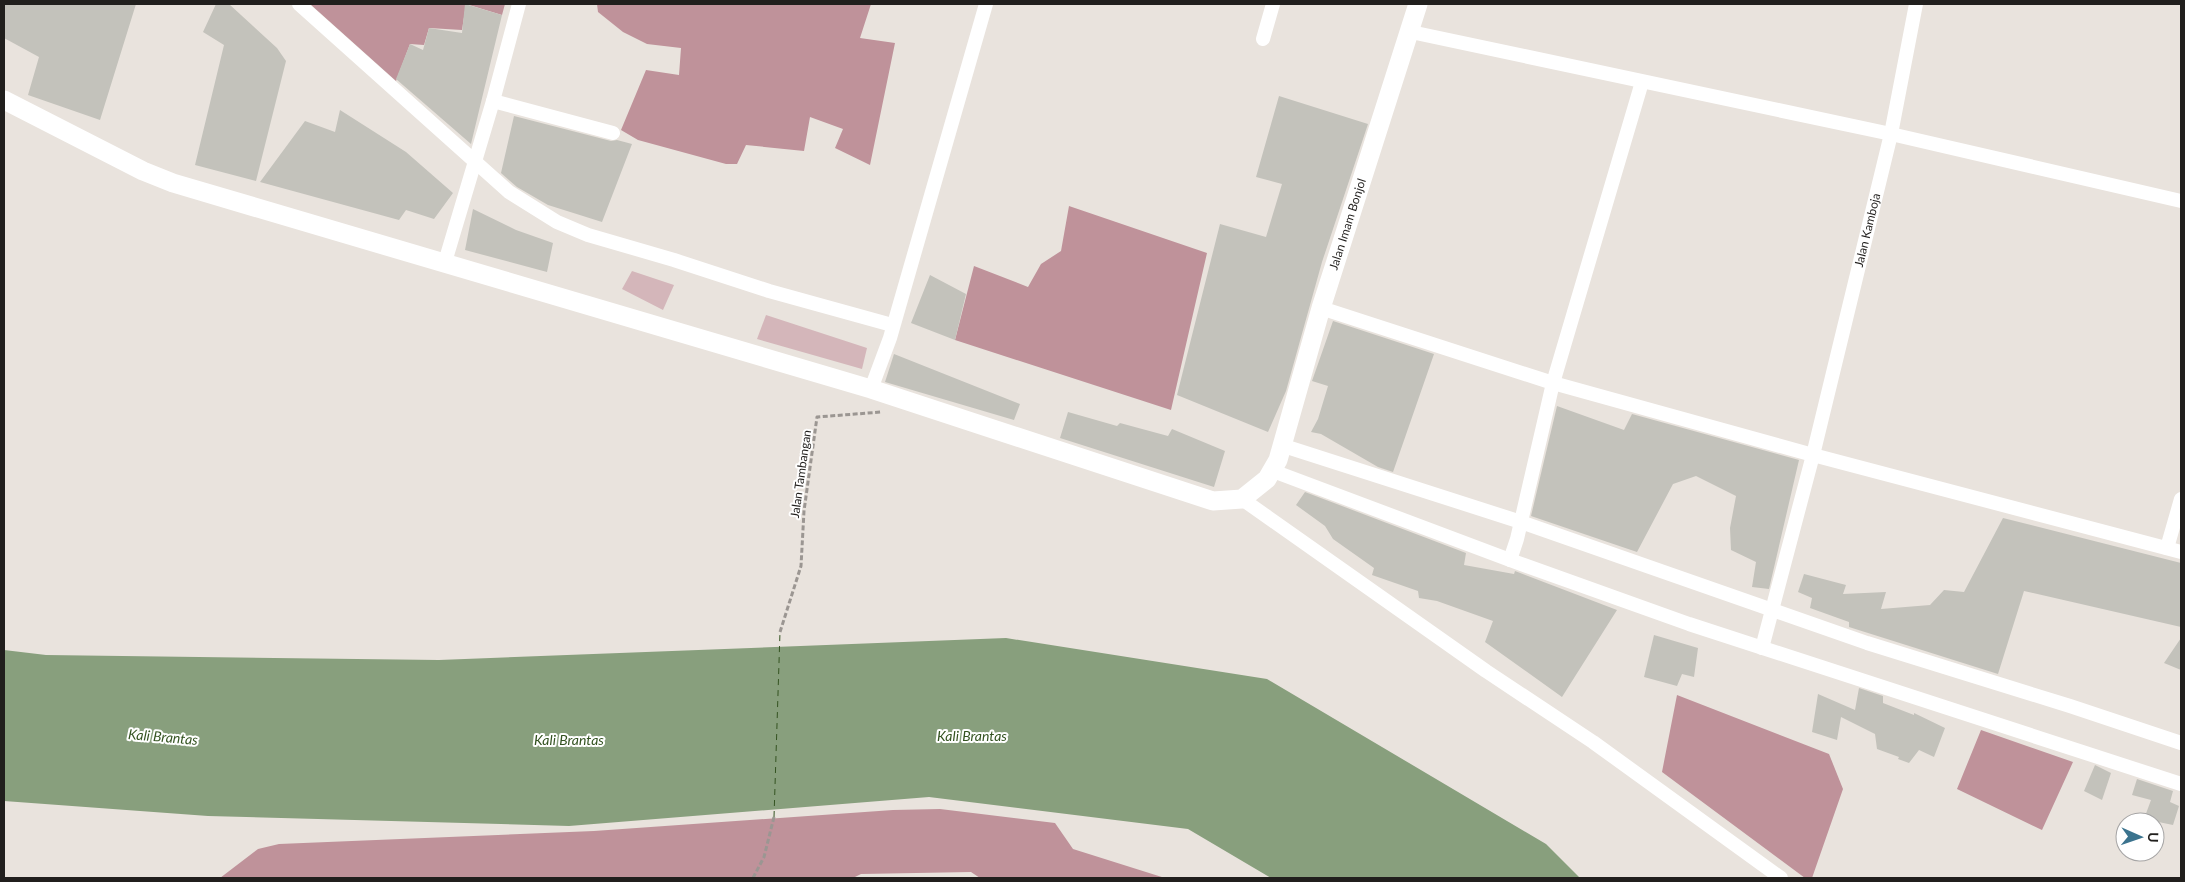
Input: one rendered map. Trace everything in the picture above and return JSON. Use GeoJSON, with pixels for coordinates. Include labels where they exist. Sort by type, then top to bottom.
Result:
{"type":"FeatureCollection","features":[{"type":"Feature","properties":{"kind":"main road","name":"Jalan Imam Bonjol"},"geometry":{"type":"LineString","coordinates":[[1278,459],[1321,308],[1418,4]]}},
{"type":"Feature","properties":{"kind":"main road"},"geometry":{"type":"LineString","coordinates":[[4,100],[144,171],[173,183],[871,389],[1212,501],[1242,499],[1260,486],[1278,459]]}},
{"type":"Feature","properties":{"kind":"street"},"geometry":{"type":"LineString","coordinates":[[299,4],[474,163],[521,201],[557,222],[588,235],[674,260],[891,332]]}},
{"type":"Feature","properties":{"kind":"street"},"geometry":{"type":"LineString","coordinates":[[445,262],[520,4]]}},
{"type":"Feature","properties":{"kind":"street"},"geometry":{"type":"LineString","coordinates":[[871,389],[891,332],[986,4]]}},
{"type":"Feature","properties":{"kind":"street"},"geometry":{"type":"LineString","coordinates":[[1263,39],[1272,4]]}},
{"type":"Feature","properties":{"kind":"street","name":"Jalan Kamboja"},"geometry":{"type":"LineString","coordinates":[[1762,648],[1813,455],[1891,134],[1916,4]]}},
{"type":"Feature","properties":{"kind":"street"},"geometry":{"type":"LineString","coordinates":[[1410,32],[1891,134],[2181,201]]}},
{"type":"Feature","properties":{"kind":"street"},"geometry":{"type":"LineString","coordinates":[[1510,560],[1517,539],[1553,384],[1642,82]]}},
{"type":"Feature","properties":{"kind":"street"},"geometry":{"type":"LineString","coordinates":[[493,102],[613,133]]}},
{"type":"Feature","properties":{"kind":"street"},"geometry":{"type":"LineString","coordinates":[[1321,308],[1553,384],[2181,552]]}},
{"type":"Feature","properties":{"kind":"street"},"geometry":{"type":"LineString","coordinates":[[1278,459],[1521,522],[1773,609],[1868,644],[2070,706],[2181,743]]}},
{"type":"Feature","properties":{"kind":"street"},"geometry":{"type":"LineString","coordinates":[[1278,459],[1510,560],[1762,648],[2181,784]]}},
{"type":"Feature","properties":{"kind":"street"},"geometry":{"type":"LineString","coordinates":[[1242,499],[1486,671],[1593,742],[1781,878]]}},
{"type":"Feature","properties":{"kind":"street"},"geometry":{"type":"LineString","coordinates":[[2167,548],[2181,499]]}},
{"type":"Feature","properties":{"kind":"path","name":"Jalan Tambangan"},"geometry":{"type":"LineString","coordinates":[[780,632],[801,566],[804,511],[817,417],[881,412],[891,414]]}},
{"type":"Feature","properties":{"kind":"path"},"geometry":{"type":"LineString","coordinates":[[753,878],[764,857],[774,817]]}},
{"type":"Feature","properties":{"kind":"shaded area"},"geometry":{"type":"Polygon","coordinates":[[[310,4],[466,4],[462,30],[429,28],[424,45],[410,44],[396,81],[310,4]]]}},
{"type":"Feature","properties":{"kind":"shaded area"},"geometry":{"type":"Polygon","coordinates":[[[466,4],[505,4],[502,15],[466,4]]]}},
{"type":"Feature","properties":{"kind":"shaded area"},"geometry":{"type":"Polygon","coordinates":[[[597,4],[871,4],[860,38],[895,43],[870,165],[835,148],[843,129],[810,117],[804,151],[746,145],[737,164],[726,164],[638,140],[621,130],[646,70],[679,75],[681,48],[647,44],[623,32],[598,12],[597,4]]]}},
{"type":"Feature","properties":{"kind":"shaded area"},"geometry":{"type":"Polygon","coordinates":[[[1069,206],[1207,253],[1171,410],[955,340],[974,266],[1028,287],[1041,264],[1061,251],[1069,206]]]}},
{"type":"Feature","properties":{"kind":"shaded area"},"geometry":{"type":"Polygon","coordinates":[[[632,271],[674,285],[663,310],[622,289],[632,271]]]}},
{"type":"Feature","properties":{"kind":"shaded area"},"geometry":{"type":"Polygon","coordinates":[[[766,315],[867,348],[862,369],[757,339],[766,315]]]}},
{"type":"Feature","properties":{"kind":"shaded area"},"geometry":{"type":"Polygon","coordinates":[[[1677,695],[1829,754],[1843,789],[1812,878],[1805,878],[1662,772],[1677,695]]]}},
{"type":"Feature","properties":{"kind":"shaded area"},"geometry":{"type":"Polygon","coordinates":[[[1981,730],[2073,762],[2042,830],[1957,789],[1981,730]]]}},
{"type":"Feature","properties":{"kind":"shaded area"},"geometry":{"type":"Polygon","coordinates":[[[940,809],[1055,823],[1073,849],[1165,878],[980,878],[971,872],[861,874],[853,878],[220,878],[258,849],[279,844],[594,831],[893,810],[940,809]]]}},
{"type":"Feature","properties":{"kind":"water","name":"Kali Brantas"},"geometry":{"type":"Polygon","coordinates":[[[1006,638],[1267,679],[1546,844],[1580,878],[1271,878],[1188,829],[929,797],[569,826],[208,816],[4,801],[4,650],[46,655],[439,660],[1006,638]]]}},
{"type":"Feature","properties":{"kind":"building"},"geometry":{"type":"Polygon","coordinates":[[[4,4],[136,4],[100,120],[28,95],[39,57],[4,38],[4,4]]]}},
{"type":"Feature","properties":{"kind":"building"},"geometry":{"type":"Polygon","coordinates":[[[216,4],[229,4],[277,48],[286,61],[256,181],[195,165],[224,45],[203,32],[216,4]]]}},
{"type":"Feature","properties":{"kind":"building"},"geometry":{"type":"Polygon","coordinates":[[[465,4],[502,15],[471,144],[396,79],[410,44],[423,50],[429,28],[462,33],[465,4]]]}},
{"type":"Feature","properties":{"kind":"building"},"geometry":{"type":"Polygon","coordinates":[[[1279,96],[1368,124],[1322,262],[1286,391],[1268,432],[1177,395],[1220,224],[1266,237],[1282,184],[1256,177],[1279,96]]]}},
{"type":"Feature","properties":{"kind":"building"},"geometry":{"type":"Polygon","coordinates":[[[340,110],[406,152],[453,193],[434,219],[406,210],[399,220],[260,182],[305,121],[335,132],[340,110]]]}},
{"type":"Feature","properties":{"kind":"building"},"geometry":{"type":"Polygon","coordinates":[[[514,116],[611,141],[617,140],[632,144],[602,222],[548,205],[517,187],[501,173],[514,116]]]}},
{"type":"Feature","properties":{"kind":"building"},"geometry":{"type":"Polygon","coordinates":[[[473,209],[516,230],[553,243],[547,272],[465,250],[473,209]]]}},
{"type":"Feature","properties":{"kind":"building"},"geometry":{"type":"Polygon","coordinates":[[[930,275],[966,294],[955,340],[911,323],[930,275]]]}},
{"type":"Feature","properties":{"kind":"building"},"geometry":{"type":"Polygon","coordinates":[[[1333,321],[1434,354],[1393,472],[1378,467],[1321,434],[1311,432],[1318,419],[1328,386],[1312,381],[1333,321]]]}},
{"type":"Feature","properties":{"kind":"building"},"geometry":{"type":"Polygon","coordinates":[[[894,354],[1020,404],[1014,420],[885,382],[894,354]]]}},
{"type":"Feature","properties":{"kind":"building"},"geometry":{"type":"Polygon","coordinates":[[[1557,406],[1624,430],[1632,414],[1799,460],[1769,589],[1752,587],[1756,562],[1731,550],[1730,528],[1736,496],[1696,476],[1673,484],[1637,552],[1531,516],[1557,406]]]}},
{"type":"Feature","properties":{"kind":"building"},"geometry":{"type":"Polygon","coordinates":[[[1068,412],[1117,426],[1120,423],[1168,436],[1172,429],[1225,451],[1214,487],[1060,438],[1068,412]]]}},
{"type":"Feature","properties":{"kind":"building"},"geometry":{"type":"Polygon","coordinates":[[[1305,492],[1466,553],[1464,565],[1514,574],[1515,571],[1617,610],[1562,697],[1485,642],[1493,621],[1437,601],[1419,598],[1418,591],[1372,575],[1374,568],[1333,539],[1325,526],[1296,505],[1305,492]]]}},
{"type":"Feature","properties":{"kind":"building"},"geometry":{"type":"Polygon","coordinates":[[[2003,518],[2181,563],[2181,627],[2024,591],[1998,674],[1849,627],[1849,622],[1810,608],[1812,598],[1798,592],[1804,574],[1846,585],[1843,594],[1886,592],[1881,609],[1930,605],[1944,590],[1964,592],[2003,518]]]}},
{"type":"Feature","properties":{"kind":"building"},"geometry":{"type":"Polygon","coordinates":[[[1654,635],[1698,648],[1694,677],[1682,674],[1677,686],[1644,677],[1654,635]]]}},
{"type":"Feature","properties":{"kind":"building"},"geometry":{"type":"Polygon","coordinates":[[[2181,638],[2181,670],[2164,663],[2181,638]]]}},
{"type":"Feature","properties":{"kind":"building"},"geometry":{"type":"Polygon","coordinates":[[[1859,688],[1883,696],[1883,703],[1914,715],[1914,713],[1945,728],[1934,757],[1919,750],[1909,763],[1898,759],[1899,757],[1877,749],[1875,734],[1841,717],[1837,740],[1812,732],[1818,694],[1855,710],[1859,688]]]}},
{"type":"Feature","properties":{"kind":"building"},"geometry":{"type":"Polygon","coordinates":[[[2095,765],[2111,773],[2102,800],[2084,791],[2095,765]]]}},
{"type":"Feature","properties":{"kind":"building"},"geometry":{"type":"Polygon","coordinates":[[[2137,779],[2173,791],[2170,802],[2179,806],[2173,825],[2165,823],[2165,812],[2147,812],[2151,800],[2132,795],[2137,779]]]}},
{"type":"Feature","properties":{"kind":"ferry route"},"geometry":{"type":"LineString","coordinates":[[774,817],[780,632]]}}]}
